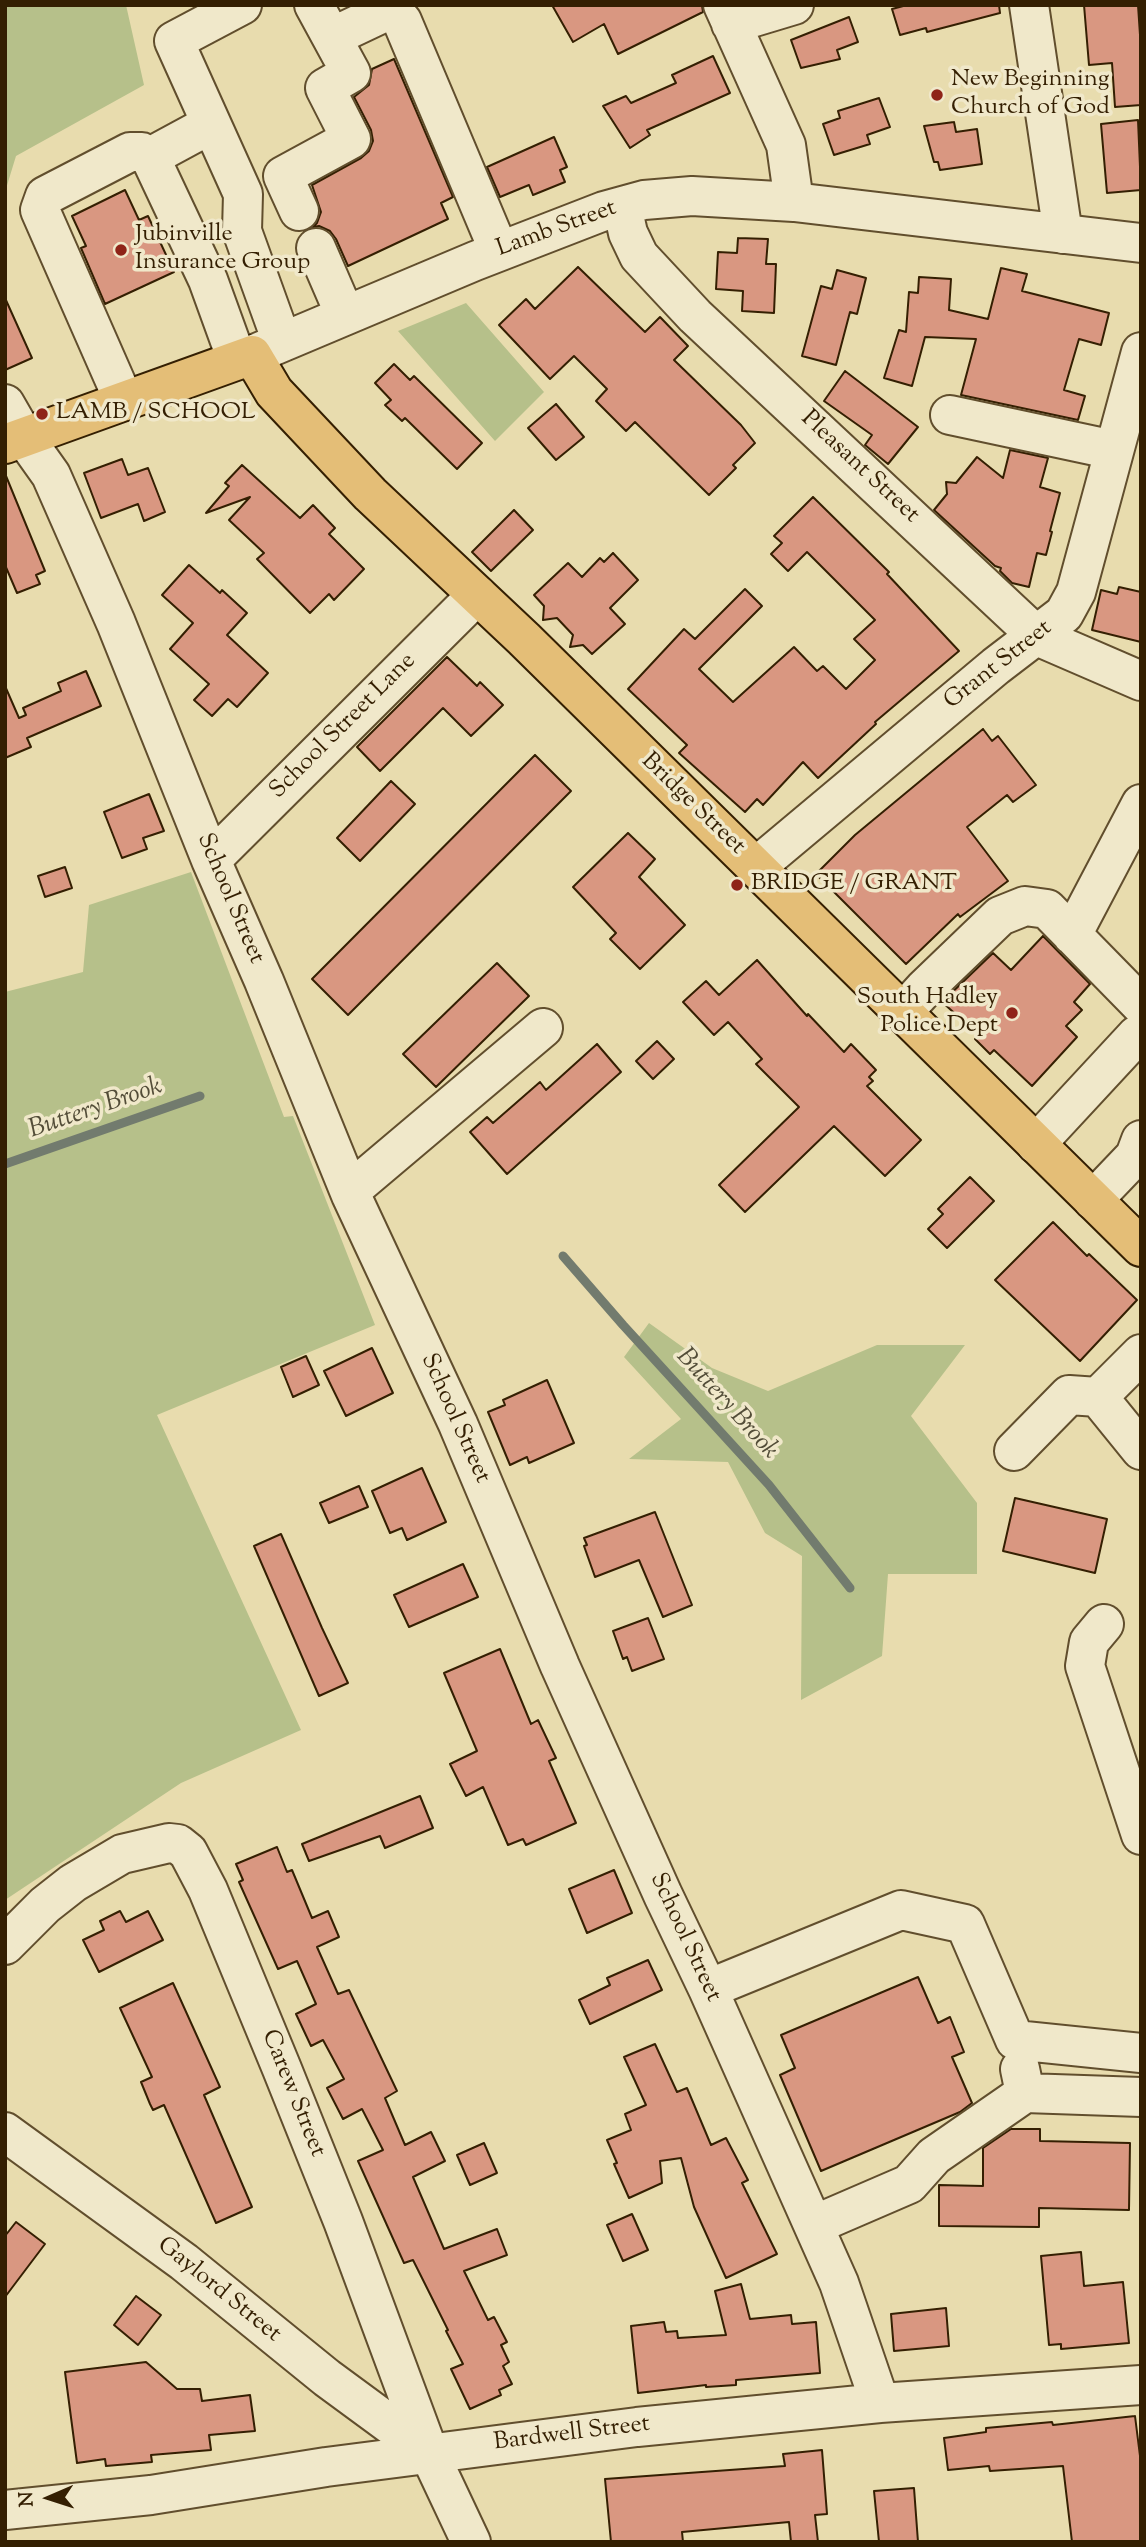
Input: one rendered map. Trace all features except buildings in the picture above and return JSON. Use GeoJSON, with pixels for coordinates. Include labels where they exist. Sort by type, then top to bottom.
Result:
{"type":"FeatureCollection","features":[{"type":"Feature","properties":{"kind":"main road","name":"Lamb Street"},"geometry":{"type":"LineString","coordinates":[[15,441],[257,353]]}},
{"type":"Feature","properties":{"kind":"main road","name":"Bridge Street"},"geometry":{"type":"LineString","coordinates":[[257,353],[274,392],[370,494],[756,867],[1093,1200],[1134,1231]]}},
{"type":"Feature","properties":{"kind":"street"},"geometry":{"type":"LineString","coordinates":[[242,5],[174,41],[243,194],[242,231],[267,296],[257,353]]}},
{"type":"Feature","properties":{"kind":"street"},"geometry":{"type":"LineString","coordinates":[[794,5],[727,15],[786,145],[794,202]]}},
{"type":"Feature","properties":{"kind":"street"},"geometry":{"type":"LineString","coordinates":[[1029,5],[1063,234]]}},
{"type":"Feature","properties":{"kind":"street"},"geometry":{"type":"LineString","coordinates":[[243,194],[284,176],[351,139],[325,88],[351,72],[323,21],[391,9],[402,22],[499,251]]}},
{"type":"Feature","properties":{"kind":"street"},"geometry":{"type":"LineString","coordinates":[[150,157],[211,124]]}},
{"type":"Feature","properties":{"kind":"street"},"geometry":{"type":"LineString","coordinates":[[124,401],[41,215],[41,203],[45,196],[130,152],[142,152],[150,157],[208,280],[257,353]]}},
{"type":"Feature","properties":{"kind":"street"},"geometry":{"type":"LineString","coordinates":[[284,176],[299,211]]}},
{"type":"Feature","properties":{"kind":"street","name":"Lamb Street"},"geometry":{"type":"LineString","coordinates":[[257,353],[499,251],[644,200],[692,196],[794,202],[1141,243]]}},
{"type":"Feature","properties":{"kind":"street","name":"Pleasant Street"},"geometry":{"type":"LineString","coordinates":[[622,206],[628,233],[639,256],[695,316],[1037,636],[1141,681]]}},
{"type":"Feature","properties":{"kind":"street"},"geometry":{"type":"LineString","coordinates":[[316,248],[345,315]]}},
{"type":"Feature","properties":{"kind":"street","name":"Grant Street"},"geometry":{"type":"LineString","coordinates":[[756,867],[996,666],[1064,614],[1076,592],[1141,352]]}},
{"type":"Feature","properties":{"kind":"street","name":"School Street"},"geometry":{"type":"LineString","coordinates":[[5,404],[15,441],[51,475],[116,623],[349,1191],[457,1424],[560,1665],[814,2225],[839,2283],[880,2403]]}},
{"type":"Feature","properties":{"kind":"street"},"geometry":{"type":"LineString","coordinates":[[950,415],[1114,450]]}},
{"type":"Feature","properties":{"kind":"street","name":"School Street Lane"},"geometry":{"type":"LineString","coordinates":[[211,860],[477,595]]}},
{"type":"Feature","properties":{"kind":"street"},"geometry":{"type":"LineString","coordinates":[[1072,935],[1141,804]]}},
{"type":"Feature","properties":{"kind":"street"},"geometry":{"type":"LineString","coordinates":[[903,1012],[1000,916],[1025,906],[1047,909],[1072,935],[1140,1023],[1036,1144]]}},
{"type":"Feature","properties":{"kind":"street"},"geometry":{"type":"LineString","coordinates":[[349,1191],[543,1028]]}},
{"type":"Feature","properties":{"kind":"street"},"geometry":{"type":"LineString","coordinates":[[1093,1200],[1135,1156],[1141,1140]]}},
{"type":"Feature","properties":{"kind":"street"},"geometry":{"type":"LineString","coordinates":[[1098,1397],[1141,1354]]}},
{"type":"Feature","properties":{"kind":"street"},"geometry":{"type":"LineString","coordinates":[[1014,1451],[1069,1395],[1098,1397],[1141,1450]]}},
{"type":"Feature","properties":{"kind":"street"},"geometry":{"type":"LineString","coordinates":[[1104,1624],[1089,1642],[1085,1666],[1141,1835]]}},
{"type":"Feature","properties":{"kind":"street","name":"Carew Street"},"geometry":{"type":"LineString","coordinates":[[5,1945],[63,1890],[122,1854],[169,1843],[178,1844],[188,1852],[208,1890],[321,2165],[429,2453],[471,2542]]}},
{"type":"Feature","properties":{"kind":"street"},"geometry":{"type":"LineString","coordinates":[[708,1989],[901,1910],[965,1924],[1015,2040],[1025,2093]]}},
{"type":"Feature","properties":{"kind":"street"},"geometry":{"type":"LineString","coordinates":[[1015,2040],[1141,2053]]}},
{"type":"Feature","properties":{"kind":"street"},"geometry":{"type":"LineString","coordinates":[[814,2225],[909,2184],[934,2156],[1025,2093],[1141,2097]]}},
{"type":"Feature","properties":{"kind":"street","name":"Gaylord Street"},"geometry":{"type":"LineString","coordinates":[[5,2132],[184,2262],[327,2378],[429,2453]]}},
{"type":"Feature","properties":{"kind":"street","name":"Bardwell Street"},"geometry":{"type":"LineString","coordinates":[[5,2510],[151,2495],[326,2467],[649,2426],[880,2403],[1141,2385]]}},
{"type":"Feature","properties":{"kind":"green space"},"geometry":{"type":"Polygon","coordinates":[[[5,5],[126,5],[144,85],[16,156],[5,192],[5,5]]]}},
{"type":"Feature","properties":{"kind":"green space"},"geometry":{"type":"Polygon","coordinates":[[[466,303],[544,392],[495,441],[398,331],[466,303]]]}},
{"type":"Feature","properties":{"kind":"green space"},"geometry":{"type":"Polygon","coordinates":[[[191,872],[284,1117],[293,1116],[375,1325],[157,1415],[301,1730],[181,1783],[5,1900],[5,992],[83,972],[89,905],[191,872]]]}},
{"type":"Feature","properties":{"kind":"green space"},"geometry":{"type":"Polygon","coordinates":[[[649,1323],[712,1368],[768,1391],[877,1345],[965,1345],[911,1416],[977,1503],[977,1574],[888,1574],[882,1656],[801,1700],[802,1556],[765,1533],[728,1462],[629,1459],[681,1419],[624,1357],[649,1323]]]}},
{"type":"Feature","properties":{"kind":"waterway","name":"Buttery Brook"},"geometry":{"type":"LineString","coordinates":[[5,1164],[200,1096]]}},
{"type":"Feature","properties":{"kind":"waterway","name":"Buttery Brook"},"geometry":{"type":"LineString","coordinates":[[563,1256],[769,1485],[850,1588]]}},
{"type":"Feature","properties":{"kind":"place","name":"New Beginning Church of God"},"geometry":{"type":"Point","coordinates":[937,95]}},
{"type":"Feature","properties":{"kind":"place","name":"Jubinville Insurance Group"},"geometry":{"type":"Point","coordinates":[121,250]}},
{"type":"Feature","properties":{"kind":"place","name":"LAMB / SCHOOL"},"geometry":{"type":"Point","coordinates":[42,414]}},
{"type":"Feature","properties":{"kind":"place","name":"BRIDGE / GRANT"},"geometry":{"type":"Point","coordinates":[737,885]}},
{"type":"Feature","properties":{"kind":"place","name":"South Hadley Police Dept"},"geometry":{"type":"Point","coordinates":[1012,1013]}}]}
